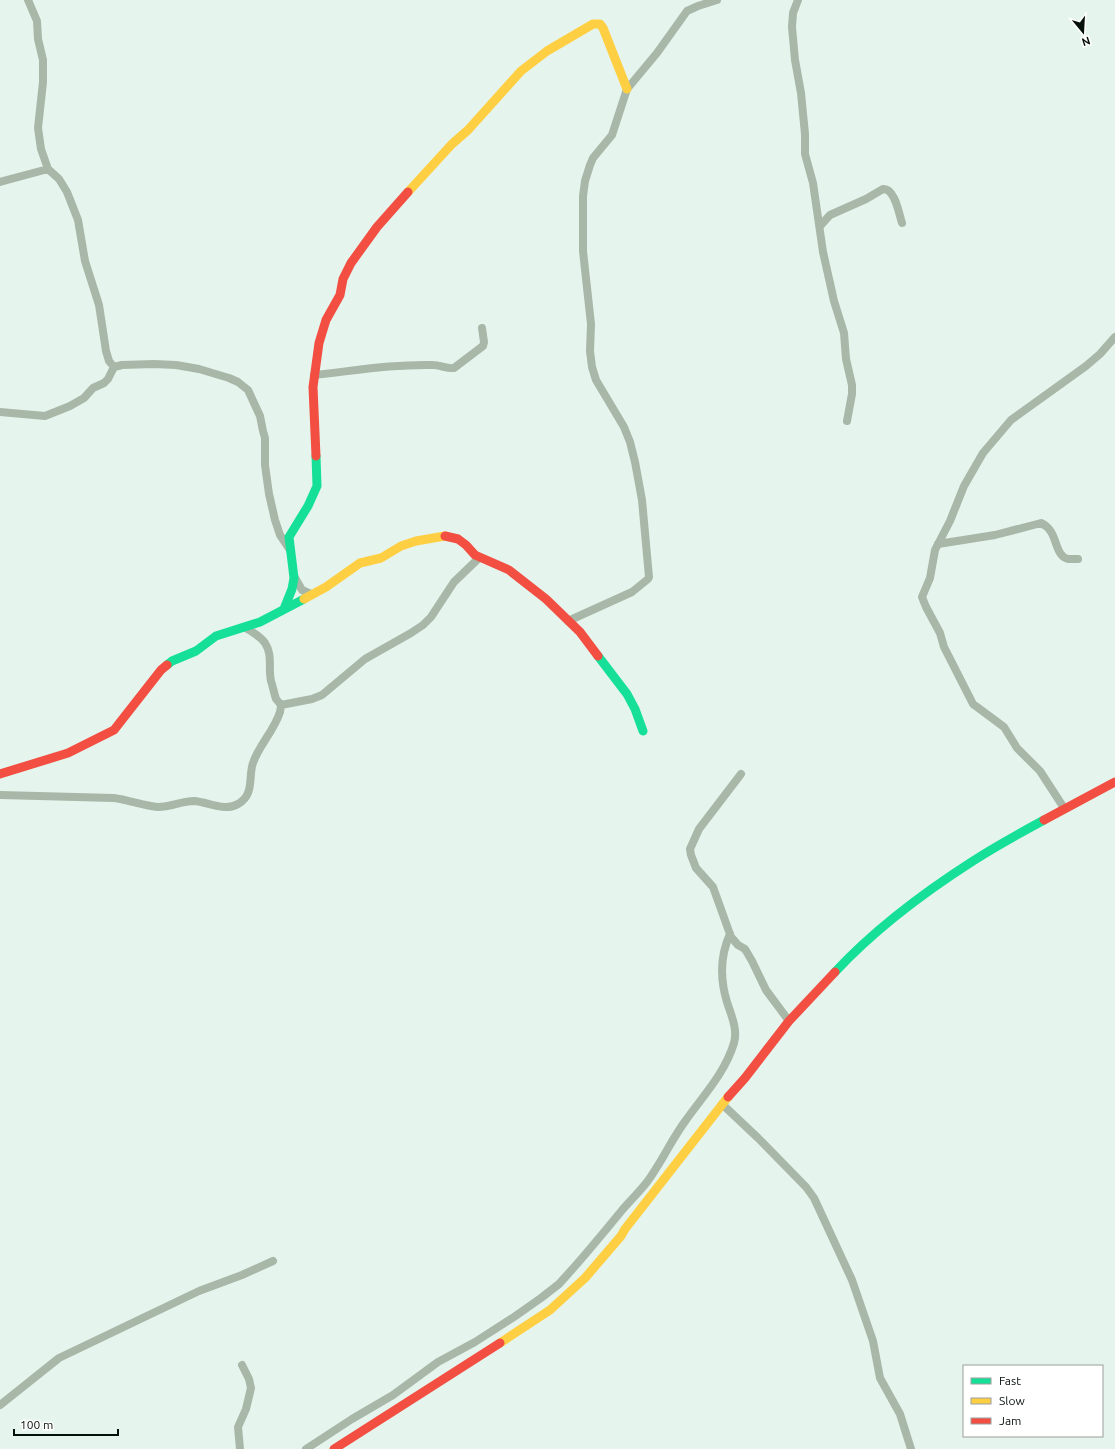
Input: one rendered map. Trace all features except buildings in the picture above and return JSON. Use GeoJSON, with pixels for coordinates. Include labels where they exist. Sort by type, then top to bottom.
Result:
{"type":"FeatureCollection","features":[{"type":"Feature","properties":{"kind":"street"},"geometry":{"type":"LineString","coordinates":[[28,0],[35,15],[38,29],[38,39],[43,53],[43,82],[38,128],[41,149],[48,169],[59,179],[68,192],[78,220],[85,260],[99,305],[106,351],[114,367]]}},
{"type":"Feature","properties":{"kind":"street"},"geometry":{"type":"LineString","coordinates":[[568,621],[632,592],[649,577],[642,500],[631,449],[624,427],[596,380],[592,367],[590,351],[591,324],[583,251],[583,196],[587,176],[592,158],[612,135],[627,89],[657,53],[687,11],[717,0]]}},
{"type":"Feature","properties":{"kind":"street"},"geometry":{"type":"LineString","coordinates":[[798,0],[793,13],[795,60],[801,92],[805,134],[805,154],[813,183],[823,252],[834,301],[844,333],[846,359],[851,376],[852,394],[847,421]]}},
{"type":"Feature","properties":{"kind":"street"},"geometry":{"type":"LineString","coordinates":[[284,609],[292,589],[294,576],[289,537],[308,506],[317,486],[314,375],[319,343],[326,320],[340,295],[343,279],[351,263],[378,227],[452,144],[468,130],[521,71],[547,51],[594,24],[602,26],[627,89]]}},
{"type":"Feature","properties":{"kind":"street"},"geometry":{"type":"LineString","coordinates":[[0,182],[48,169]]}},
{"type":"Feature","properties":{"kind":"street"},"geometry":{"type":"LineString","coordinates":[[820,226],[830,215],[866,199],[883,189],[890,191],[893,196],[902,223]]}},
{"type":"Feature","properties":{"kind":"street"},"geometry":{"type":"LineString","coordinates":[[314,375],[393,367],[434,365],[449,369],[454,368],[483,346],[484,342],[482,328]]}},
{"type":"Feature","properties":{"kind":"street"},"geometry":{"type":"LineString","coordinates":[[1064,808],[1040,771],[1017,748],[1004,727],[973,704],[944,647],[940,633],[922,597],[930,578],[933,557],[938,544],[950,521],[964,486],[983,453],[1012,420],[1086,366],[1100,354],[1115,337]]}},
{"type":"Feature","properties":{"kind":"street"},"geometry":{"type":"LineString","coordinates":[[0,412],[45,416],[70,406],[84,398],[93,388],[104,383],[108,379],[114,367],[122,365],[176,365],[199,369],[238,382],[248,390],[260,416],[263,431],[265,465],[269,494],[280,535],[290,550]]}},
{"type":"Feature","properties":{"kind":"street"},"geometry":{"type":"LineString","coordinates":[[938,544],[995,535],[1041,524],[1051,530],[1063,556],[1067,559],[1078,559]]}},
{"type":"Feature","properties":{"kind":"street"},"geometry":{"type":"LineString","coordinates":[[0,774],[68,753],[114,730],[154,679],[167,665],[196,651],[221,634],[260,622],[326,586],[360,563],[381,558],[401,546],[416,541],[444,536],[461,542],[479,558],[493,562],[509,570],[546,599],[589,643],[627,694],[635,709],[643,731]]}},
{"type":"Feature","properties":{"kind":"street"},"geometry":{"type":"LineString","coordinates":[[281,705],[312,699],[322,694],[365,659],[411,634],[431,617],[454,582],[479,558]]}},
{"type":"Feature","properties":{"kind":"street"},"geometry":{"type":"LineString","coordinates":[[294,576],[302,590],[311,594]]}},
{"type":"Feature","properties":{"kind":"street"},"geometry":{"type":"LineString","coordinates":[[0,795],[114,798],[159,807],[186,801],[233,806],[240,803],[247,796],[250,788],[252,765],[255,757],[276,721],[281,705],[276,698],[270,678],[269,650],[258,635],[244,627]]}},
{"type":"Feature","properties":{"kind":"street"},"geometry":{"type":"LineString","coordinates":[[740,774],[699,829],[690,849],[690,855],[696,868],[713,887],[734,941],[745,950],[766,990],[789,1021]]}},
{"type":"Feature","properties":{"kind":"street"},"geometry":{"type":"LineString","coordinates":[[334,1449],[525,1327],[550,1310],[569,1294],[585,1278],[621,1236],[722,1104],[745,1078],[789,1021],[848,958],[909,905],[973,861],[1064,808],[1115,782]]}},
{"type":"Feature","properties":{"kind":"street"},"geometry":{"type":"LineString","coordinates":[[306,1449],[384,1401],[438,1362],[488,1334],[541,1298],[559,1284],[640,1191],[661,1162],[676,1134],[709,1090],[724,1067],[734,1044],[736,1031],[722,979],[724,950],[730,934]]}},
{"type":"Feature","properties":{"kind":"street"},"geometry":{"type":"LineString","coordinates":[[722,1104],[806,1187],[814,1198],[852,1280],[873,1341],[880,1378],[900,1414],[911,1449]]}},
{"type":"Feature","properties":{"kind":"street"},"geometry":{"type":"LineString","coordinates":[[0,1405],[59,1358],[199,1291],[242,1275],[273,1261]]}},
{"type":"Feature","properties":{"kind":"street"},"geometry":{"type":"LineString","coordinates":[[240,1449],[238,1427],[246,1409],[251,1388],[249,1379],[242,1365]]}},
{"type":"Feature","properties":{"kind":"traffic: fast"},"geometry":{"type":"LineString","coordinates":[[284,609],[292,589],[294,578],[289,537],[308,506],[317,486],[316,456]]}},
{"type":"Feature","properties":{"kind":"traffic: fast"},"geometry":{"type":"LineString","coordinates":[[167,665],[172,661],[196,651],[216,636],[260,622],[304,599]]}},
{"type":"Feature","properties":{"kind":"traffic: fast"},"geometry":{"type":"LineString","coordinates":[[598,656],[627,694],[635,709],[643,731]]}},
{"type":"Feature","properties":{"kind":"traffic: fast"},"geometry":{"type":"LineString","coordinates":[[835,972],[866,941],[900,912],[954,873],[982,855],[1044,820]]}},
{"type":"Feature","properties":{"kind":"traffic: slow"},"geometry":{"type":"LineString","coordinates":[[408,192],[452,144],[468,130],[521,71],[547,51],[593,24],[600,24],[603,28],[627,89]]}},
{"type":"Feature","properties":{"kind":"traffic: slow"},"geometry":{"type":"LineString","coordinates":[[304,599],[326,587],[360,563],[381,558],[401,546],[416,541],[445,536]]}},
{"type":"Feature","properties":{"kind":"traffic: slow"},"geometry":{"type":"LineString","coordinates":[[500,1343],[550,1310],[585,1278],[621,1236],[728,1097]]}},
{"type":"Feature","properties":{"kind":"traffic: jam"},"geometry":{"type":"LineString","coordinates":[[316,456],[313,387],[319,343],[326,320],[340,295],[343,279],[351,263],[377,227],[408,192]]}},
{"type":"Feature","properties":{"kind":"traffic: jam"},"geometry":{"type":"LineString","coordinates":[[445,536],[458,539],[475,555],[509,570],[546,599],[580,632],[598,656]]}},
{"type":"Feature","properties":{"kind":"traffic: jam"},"geometry":{"type":"LineString","coordinates":[[0,774],[68,753],[114,730],[161,670],[167,665]]}},
{"type":"Feature","properties":{"kind":"traffic: jam"},"geometry":{"type":"LineString","coordinates":[[1044,820],[1115,782]]}},
{"type":"Feature","properties":{"kind":"traffic: jam"},"geometry":{"type":"LineString","coordinates":[[728,1097],[745,1078],[789,1021],[835,972]]}},
{"type":"Feature","properties":{"kind":"traffic: jam"},"geometry":{"type":"LineString","coordinates":[[334,1449],[500,1343]]}}]}
